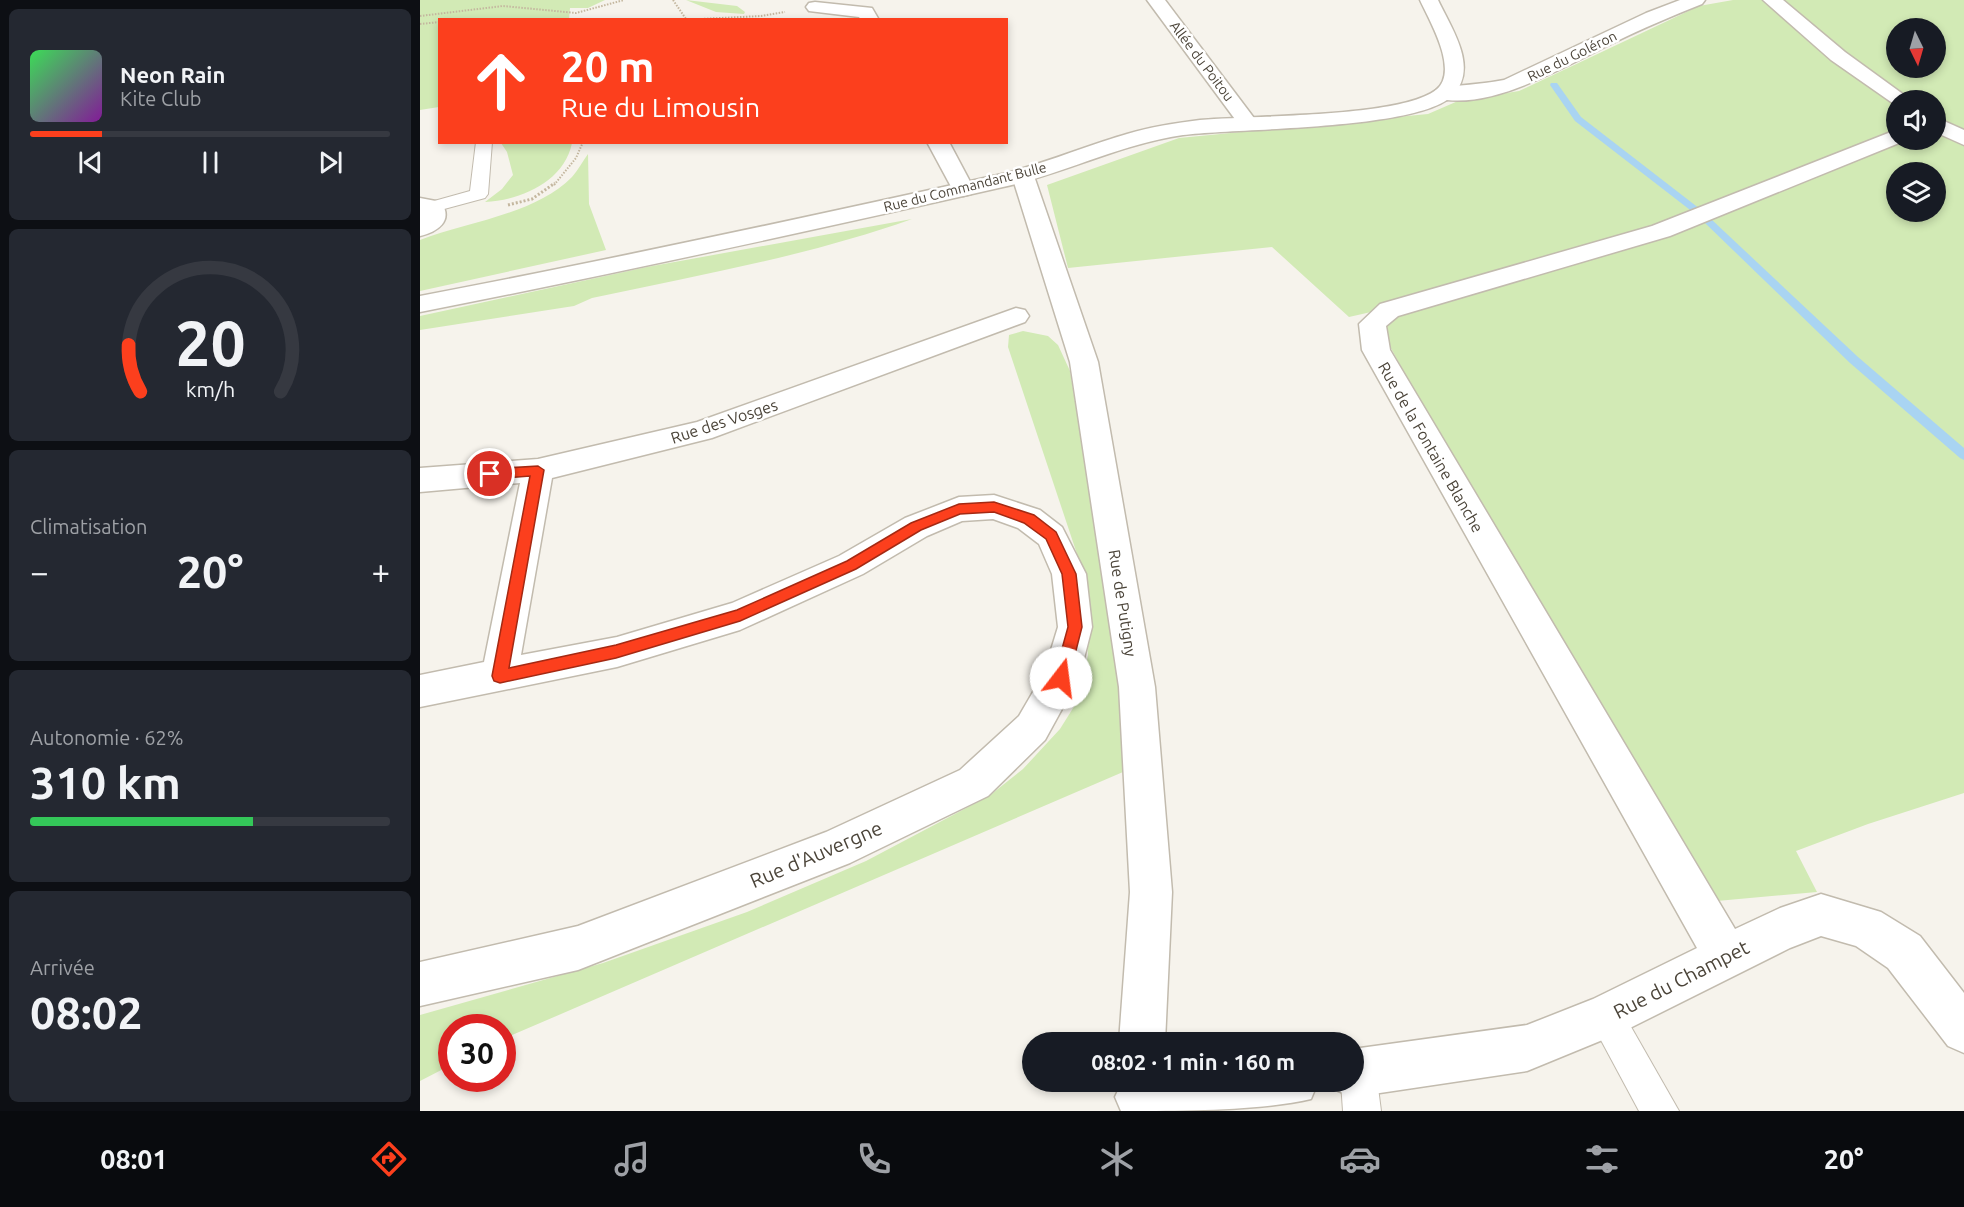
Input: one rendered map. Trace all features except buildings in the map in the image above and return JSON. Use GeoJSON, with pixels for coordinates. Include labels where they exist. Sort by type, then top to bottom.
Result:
{"type":"FeatureCollection","features":[{"type":"Feature","properties":{"kind":"street","name":"Allée du Poitou"},"geometry":{"type":"LineString","coordinates":[[1156,0],[1247,122]]}},
{"type":"Feature","properties":{"kind":"street"},"geometry":{"type":"LineString","coordinates":[[1429,0],[1456,61],[1455,79],[1443,94]]}},
{"type":"Feature","properties":{"kind":"street","name":"Rue du Goléron"},"geometry":{"type":"LineString","coordinates":[[1443,94],[1479,92],[1510,85],[1652,17],[1696,0]]}},
{"type":"Feature","properties":{"kind":"street"},"geometry":{"type":"LineString","coordinates":[[1772,0],[1838,56],[1887,90]]}},
{"type":"Feature","properties":{"kind":"street"},"geometry":{"type":"LineString","coordinates":[[815,7],[866,12],[869,18]]}},
{"type":"Feature","properties":{"kind":"street","name":"Rue du Commandant Bulle"},"geometry":{"type":"LineString","coordinates":[[420,304],[889,207],[1023,176],[1138,137],[1247,122],[1370,114],[1427,102],[1443,94]]}},
{"type":"Feature","properties":{"kind":"street"},"geometry":{"type":"LineString","coordinates":[[1946,129],[1964,139]]}},
{"type":"Feature","properties":{"kind":"street","name":"Rue de la Fontaine Blanche"},"geometry":{"type":"LineString","coordinates":[[1726,956],[1376,350],[1372,324],[1389,310],[1661,231],[1886,140]]}},
{"type":"Feature","properties":{"kind":"street"},"geometry":{"type":"LineString","coordinates":[[939,144],[963,189]]}},
{"type":"Feature","properties":{"kind":"street","name":"Rue de Putigny"},"geometry":{"type":"LineString","coordinates":[[1023,176],[1084,362],[1137,687],[1151,892],[1143,1032]]}},
{"type":"Feature","properties":{"kind":"street"},"geometry":{"type":"LineString","coordinates":[[420,229],[433,222],[427,206]]}},
{"type":"Feature","properties":{"kind":"street","name":"Rue des Vosges"},"geometry":{"type":"LineString","coordinates":[[420,480],[538,470],[702,431],[1016,316]]}},
{"type":"Feature","properties":{"kind":"street"},"geometry":{"type":"LineString","coordinates":[[500,676],[538,470]]}},
{"type":"Feature","properties":{"kind":"street","name":"Rue d'Auvergne"},"geometry":{"type":"LineString","coordinates":[[420,691],[616,652],[740,615],[851,565],[916,526],[959,509],[994,507],[1029,519],[1051,536],[1069,574],[1075,627],[1061,678],[1032,728],[974,783],[835,849],[578,948],[420,984]]}},
{"type":"Feature","properties":{"kind":"street","name":"Rue du Champet"},"geometry":{"type":"LineString","coordinates":[[1364,1084],[1527,1047],[1606,1016],[1780,930],[1821,915],[1866,927],[1904,952],[1964,1030]]}},
{"type":"Feature","properties":{"kind":"street"},"geometry":{"type":"LineString","coordinates":[[1138,1096],[1223,1092]]}},
{"type":"Feature","properties":{"kind":"lane"},"geometry":{"type":"LineString","coordinates":[[427,206],[479,194],[484,144]]}},
{"type":"Feature","properties":{"kind":"lane"},"geometry":{"type":"LineString","coordinates":[[1606,1016],[1660,1111]]}},
{"type":"Feature","properties":{"kind":"path"},"geometry":{"type":"LineString","coordinates":[[420,16],[503,6],[576,13],[624,0]]}},
{"type":"Feature","properties":{"kind":"path"},"geometry":{"type":"LineString","coordinates":[[673,0],[682,18]]}},
{"type":"Feature","properties":{"kind":"path"},"geometry":{"type":"LineString","coordinates":[[709,18],[761,16],[815,7]]}},
{"type":"Feature","properties":{"kind":"path"},"geometry":{"type":"LineString","coordinates":[[420,24],[438,22]]}},
{"type":"Feature","properties":{"kind":"path"},"geometry":{"type":"LineString","coordinates":[[479,194],[473,214],[534,198],[561,178],[582,149],[583,144]]}},
{"type":"Feature","properties":{"kind":"green space"},"geometry":{"type":"Polygon","coordinates":[[[420,0],[605,0],[588,8],[570,8],[569,18],[438,18],[438,107],[420,110],[420,0]]]}},
{"type":"Feature","properties":{"kind":"green space"},"geometry":{"type":"Polygon","coordinates":[[[686,0],[737,6],[745,12],[744,14],[716,12],[686,0]]]}},
{"type":"Feature","properties":{"kind":"green space"},"geometry":{"type":"Polygon","coordinates":[[[1733,0],[1964,0],[1964,793],[1868,824],[1796,851],[1817,892],[1717,901],[1420,401],[1371,312],[1349,317],[1272,247],[1068,268],[1047,185],[1179,138],[1428,114],[1458,101],[1519,91],[1699,6],[1733,0]]]}},
{"type":"Feature","properties":{"kind":"green space"},"geometry":{"type":"Polygon","coordinates":[[[502,144],[572,144],[560,168],[539,186],[513,197],[485,202],[502,189],[513,175],[507,152],[502,144]]]}},
{"type":"Feature","properties":{"kind":"green space"},"geometry":{"type":"Polygon","coordinates":[[[588,154],[589,204],[606,250],[420,291],[420,240],[500,216],[540,200],[557,190],[572,177],[588,154]]]}},
{"type":"Feature","properties":{"kind":"green space"},"geometry":{"type":"Polygon","coordinates":[[[912,219],[833,244],[713,273],[592,298],[574,306],[420,330],[420,316],[647,267],[912,219]]]}},
{"type":"Feature","properties":{"kind":"green space"},"geometry":{"type":"Polygon","coordinates":[[[1023,331],[1048,336],[1058,345],[1070,371],[1102,538],[1122,699],[1123,772],[516,1033],[516,1014],[438,1014],[438,1072],[420,1081],[420,1015],[603,963],[747,912],[866,861],[989,796],[1023,769],[1060,729],[1080,697],[1088,655],[1079,560],[1008,347],[1009,335],[1023,331]]]}},
{"type":"Feature","properties":{"kind":"waterway"},"geometry":{"type":"LineString","coordinates":[[1554,85],[1578,119],[1697,211]]}},
{"type":"Feature","properties":{"kind":"waterway"},"geometry":{"type":"LineString","coordinates":[[1708,221],[1854,360],[1964,455]]}},
{"type":"Feature","properties":{"kind":"route"},"geometry":{"type":"LineString","coordinates":[[490,474],[538,470],[500,676],[616,652],[740,615],[851,565],[916,526],[959,509],[994,507],[1029,519],[1051,536],[1069,574],[1075,627],[1061,678]]}}]}
